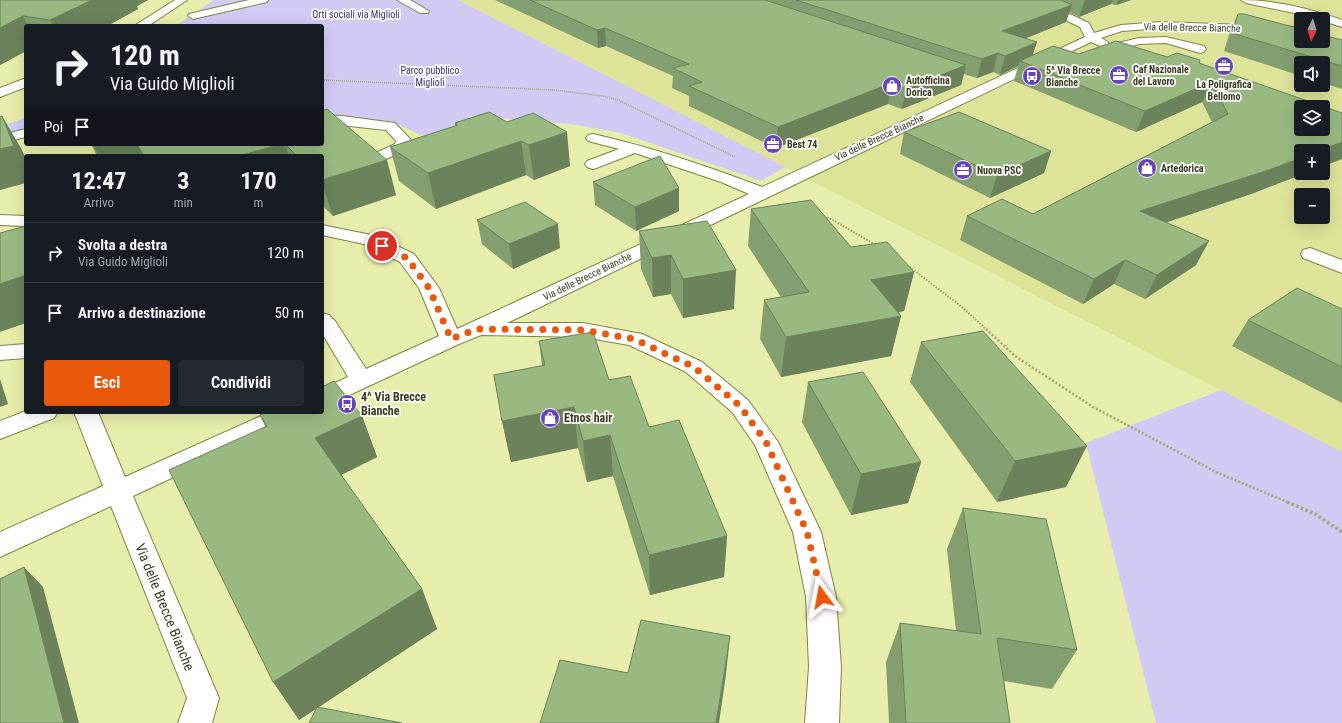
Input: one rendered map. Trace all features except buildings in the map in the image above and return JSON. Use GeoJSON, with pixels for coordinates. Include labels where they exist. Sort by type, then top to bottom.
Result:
{"type":"FeatureCollection","features":[{"type":"Feature","properties":{"kind":"street"},"geometry":{"type":"LineString","coordinates":[[143,24],[182,0]]}},
{"type":"Feature","properties":{"kind":"street"},"geometry":{"type":"LineString","coordinates":[[211,1],[193,16],[263,0]]}},
{"type":"Feature","properties":{"kind":"street"},"geometry":{"type":"LineString","coordinates":[[402,0],[424,11]]}},
{"type":"Feature","properties":{"kind":"street"},"geometry":{"type":"LineString","coordinates":[[1013,0],[1121,28]]}},
{"type":"Feature","properties":{"kind":"street"},"geometry":{"type":"LineString","coordinates":[[1246,0],[1323,18],[1342,24]]}},
{"type":"Feature","properties":{"kind":"street"},"geometry":{"type":"LineString","coordinates":[[1059,13],[1085,25],[1091,38],[1112,48],[1135,55]]}},
{"type":"Feature","properties":{"kind":"street","name":"Via delle Brecce Bianche"},"geometry":{"type":"LineString","coordinates":[[324,397],[451,339],[477,329],[762,193],[979,84],[1091,38],[1121,28],[1161,25],[1294,30]]}},
{"type":"Feature","properties":{"kind":"street"},"geometry":{"type":"LineString","coordinates":[[1330,31],[1342,32]]}},
{"type":"Feature","properties":{"kind":"street"},"geometry":{"type":"LineString","coordinates":[[1112,48],[1139,41],[1166,40],[1200,49]]}},
{"type":"Feature","properties":{"kind":"street"},"geometry":{"type":"LineString","coordinates":[[0,93],[24,83]]}},
{"type":"Feature","properties":{"kind":"street"},"geometry":{"type":"LineString","coordinates":[[324,119],[390,126],[404,140],[401,147],[370,161]]}},
{"type":"Feature","properties":{"kind":"street"},"geometry":{"type":"LineString","coordinates":[[0,139],[24,133]]}},
{"type":"Feature","properties":{"kind":"street"},"geometry":{"type":"LineString","coordinates":[[593,138],[635,148],[762,193]]}},
{"type":"Feature","properties":{"kind":"street"},"geometry":{"type":"LineString","coordinates":[[593,164],[635,148]]}},
{"type":"Feature","properties":{"kind":"street"},"geometry":{"type":"LineString","coordinates":[[0,220],[24,221]]}},
{"type":"Feature","properties":{"kind":"street"},"geometry":{"type":"LineString","coordinates":[[324,230],[370,240],[407,258],[429,288],[451,339]]}},
{"type":"Feature","properties":{"kind":"street"},"geometry":{"type":"LineString","coordinates":[[1310,254],[1342,267]]}},
{"type":"Feature","properties":{"kind":"street"},"geometry":{"type":"LineString","coordinates":[[324,321],[361,380]]}},
{"type":"Feature","properties":{"kind":"street","name":"Via delle Brecce Bianche"},"geometry":{"type":"LineString","coordinates":[[477,329],[583,330],[634,339],[694,367],[740,406],[766,442],[807,532],[822,597],[825,667],[822,723]]}},
{"type":"Feature","properties":{"kind":"street"},"geometry":{"type":"LineString","coordinates":[[0,353],[24,351]]}},
{"type":"Feature","properties":{"kind":"street"},"geometry":{"type":"LineString","coordinates":[[0,430],[41,414]]}},
{"type":"Feature","properties":{"kind":"street","name":"Via delle Brecce Bianche"},"geometry":{"type":"LineString","coordinates":[[87,414],[203,698],[194,723]]}},
{"type":"Feature","properties":{"kind":"street"},"geometry":{"type":"LineString","coordinates":[[0,545],[288,414]]}},
{"type":"Feature","properties":{"kind":"path"},"geometry":{"type":"LineString","coordinates":[[324,80],[555,90],[603,96],[618,100],[741,160]]}},
{"type":"Feature","properties":{"kind":"path"},"geometry":{"type":"LineString","coordinates":[[818,216],[831,219],[879,246]]}},
{"type":"Feature","properties":{"kind":"path"},"geometry":{"type":"LineString","coordinates":[[905,264],[962,307],[1015,356],[1092,407],[1218,473],[1315,514],[1342,532]]}},
{"type":"Feature","properties":{"kind":"shaded area"},"geometry":{"type":"Polygon","coordinates":[[[458,0],[1342,0],[1342,452],[458,0]]]}},
{"type":"Feature","properties":{"kind":"green space","name":"Parco pubblico Miglioli"},"geometry":{"type":"Polygon","coordinates":[[[214,0],[458,0],[785,167],[761,181],[621,133],[571,124],[471,116],[442,144],[390,121],[324,118],[324,24],[178,24],[214,0]]]}},
{"type":"Feature","properties":{"kind":"green space"},"geometry":{"type":"Polygon","coordinates":[[[24,119],[24,129],[0,134],[0,126],[24,119]]]}},
{"type":"Feature","properties":{"kind":"green space"},"geometry":{"type":"Polygon","coordinates":[[[1221,390],[1342,452],[1342,723],[1156,723],[1086,443],[1221,390]]]}},
{"type":"Feature","properties":{"kind":"place","name":"La Poligrafica Bellomo"},"geometry":{"type":"Point","coordinates":[1224,66]}},
{"type":"Feature","properties":{"kind":"place","name":"Caf Nazionale del Lavoro"},"geometry":{"type":"Point","coordinates":[1119,75]}},
{"type":"Feature","properties":{"kind":"place","name":"5^ Via Brecce Bianche"},"geometry":{"type":"Point","coordinates":[1032,76]}},
{"type":"Feature","properties":{"kind":"place","name":"Autofficina Dorica"},"geometry":{"type":"Point","coordinates":[892,86]}},
{"type":"Feature","properties":{"kind":"place","name":"Best 74"},"geometry":{"type":"Point","coordinates":[773,144]}},
{"type":"Feature","properties":{"kind":"place","name":"Artedorica"},"geometry":{"type":"Point","coordinates":[1147,168]}},
{"type":"Feature","properties":{"kind":"place","name":"Nuova PSC"},"geometry":{"type":"Point","coordinates":[963,170]}},
{"type":"Feature","properties":{"kind":"place","name":"4^ Via Brecce Bianche"},"geometry":{"type":"Point","coordinates":[347,404]}},
{"type":"Feature","properties":{"kind":"place","name":"Etnos hair"},"geometry":{"type":"Point","coordinates":[550,418]}},
{"type":"Feature","properties":{"kind":"route"},"geometry":{"type":"LineString","coordinates":[[382,246],[407,258],[429,288],[451,339],[477,329],[583,330],[634,339],[694,367],[740,406],[766,442],[807,532],[822,597]]}},
{"type":"Feature","properties":{"kind":"park label","name":"Orti sociali via Miglioli"},"geometry":{"type":"Point","coordinates":[356,14]}}]}
